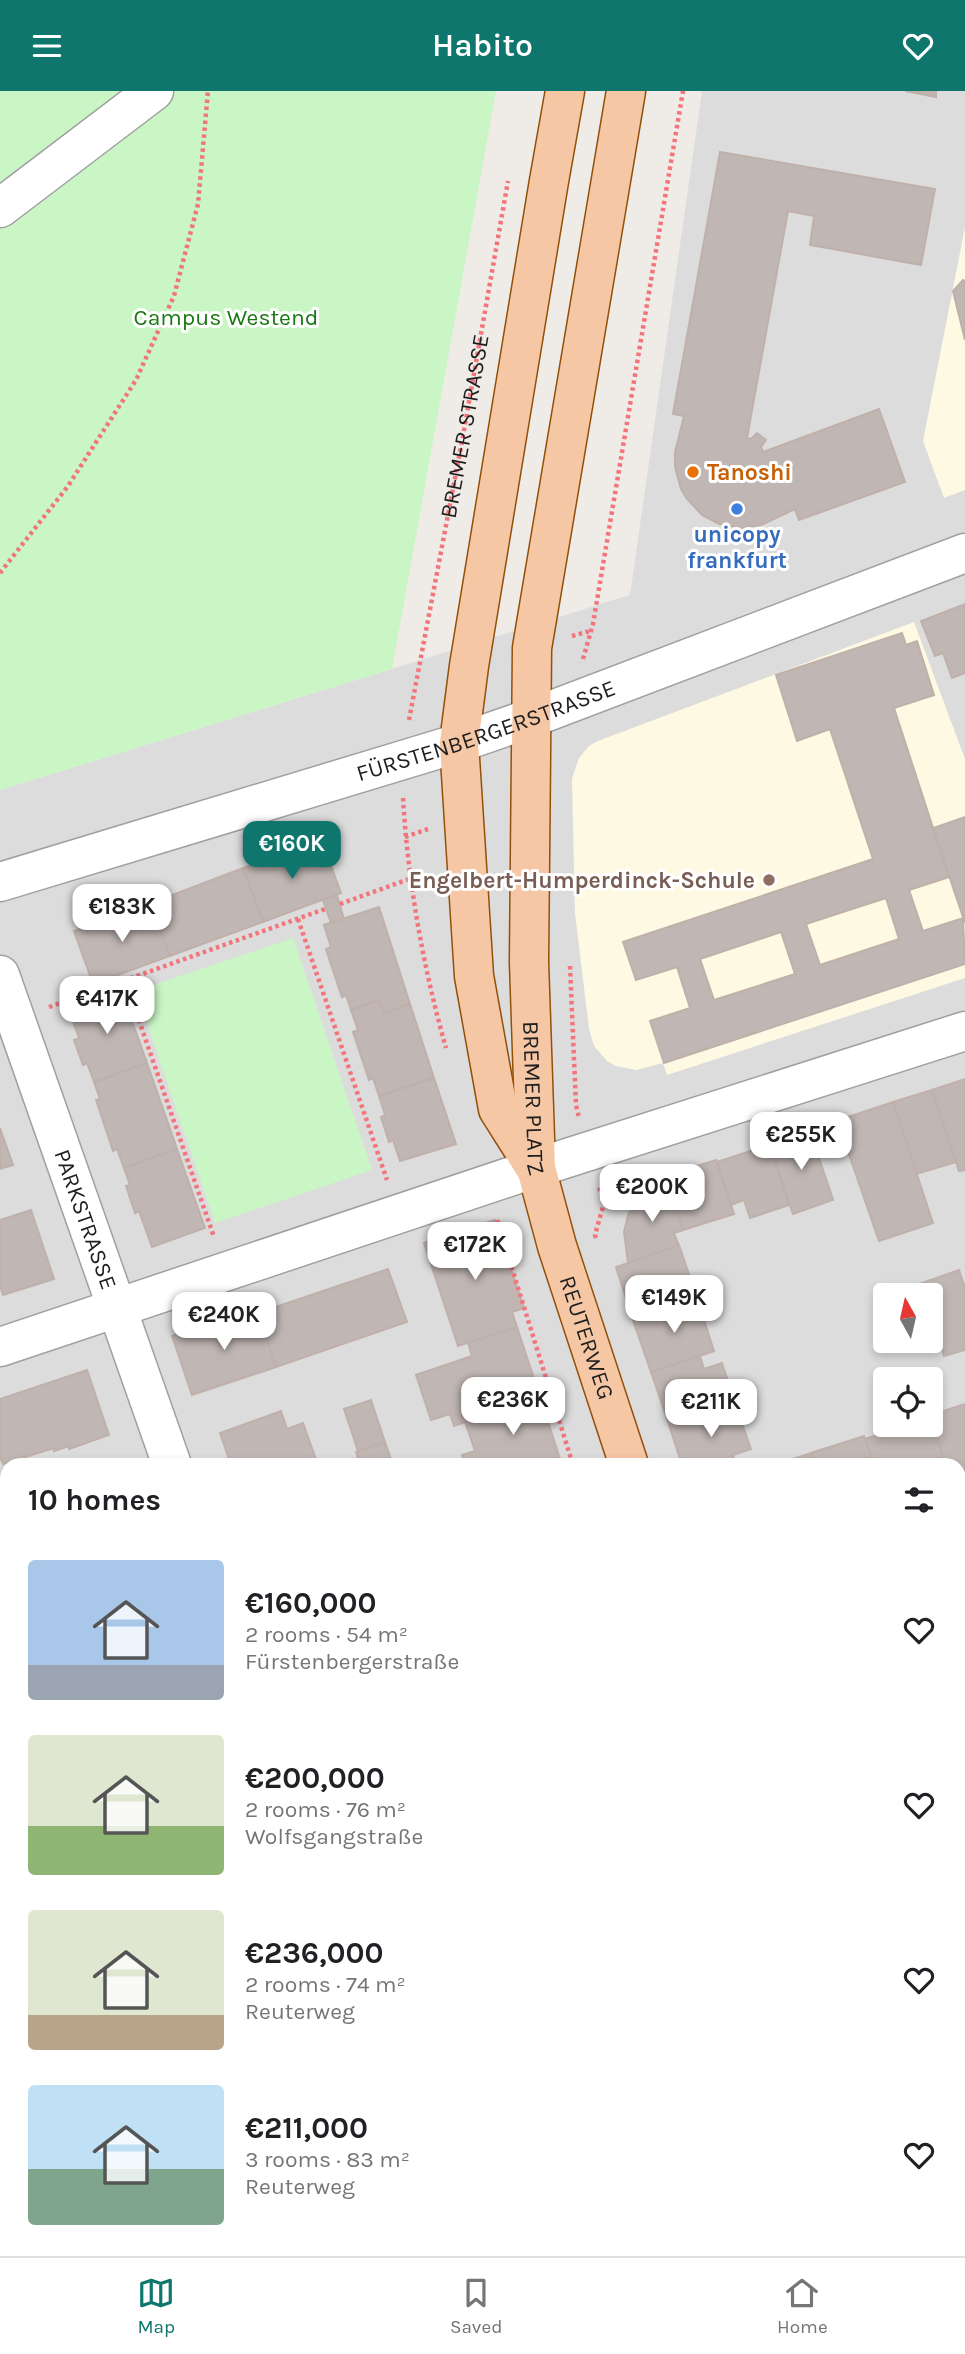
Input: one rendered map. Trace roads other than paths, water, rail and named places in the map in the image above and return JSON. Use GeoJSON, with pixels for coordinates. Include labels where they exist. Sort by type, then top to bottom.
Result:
{"type":"FeatureCollection","features":[{"type":"Feature","properties":{"kind":"main road","name":"BREMER STRASSE"},"geometry":{"type":"LineString","coordinates":[[459,743],[482,585],[565,91]]}},
{"type":"Feature","properties":{"kind":"main road"},"geometry":{"type":"LineString","coordinates":[[531,717],[532,648],[626,91]]}},
{"type":"Feature","properties":{"kind":"main road","name":"BREMER PLATZ"},"geometry":{"type":"LineString","coordinates":[[531,717],[529,962],[536,1168]]}},
{"type":"Feature","properties":{"kind":"main road","name":"BREMER PLATZ"},"geometry":{"type":"LineString","coordinates":[[459,743],[477,990],[498,1109],[536,1168]]}},
{"type":"Feature","properties":{"kind":"main road","name":"REUTERWEG"},"geometry":{"type":"LineString","coordinates":[[536,1168],[557,1246],[627,1458]]}},
{"type":"Feature","properties":{"kind":"street"},"geometry":{"type":"LineString","coordinates":[[0,208],[153,91]]}},
{"type":"Feature","properties":{"kind":"street","name":"FÜRSTENBERGERSTRASSE"},"geometry":{"type":"LineString","coordinates":[[0,882],[459,743],[965,553]]}},
{"type":"Feature","properties":{"kind":"street","name":"PARKSTRASSE"},"geometry":{"type":"LineString","coordinates":[[0,975],[169,1458]]}},
{"type":"Feature","properties":{"kind":"street"},"geometry":{"type":"LineString","coordinates":[[0,1347],[587,1151],[965,1031]]}},
{"type":"Feature","properties":{"kind":"place","name":"Tanoshi"},"geometry":{"type":"Point","coordinates":[693,472]}},
{"type":"Feature","properties":{"kind":"place","name":"unicopy frankfurt"},"geometry":{"type":"Point","coordinates":[737,509]}},
{"type":"Feature","properties":{"kind":"place","name":"Engelbert-Humperdinck-Schule"},"geometry":{"type":"Point","coordinates":[769,880]}},
{"type":"Feature","properties":{"kind":"park label","name":"Campus Westend"},"geometry":{"type":"Point","coordinates":[226,317]}}]}
